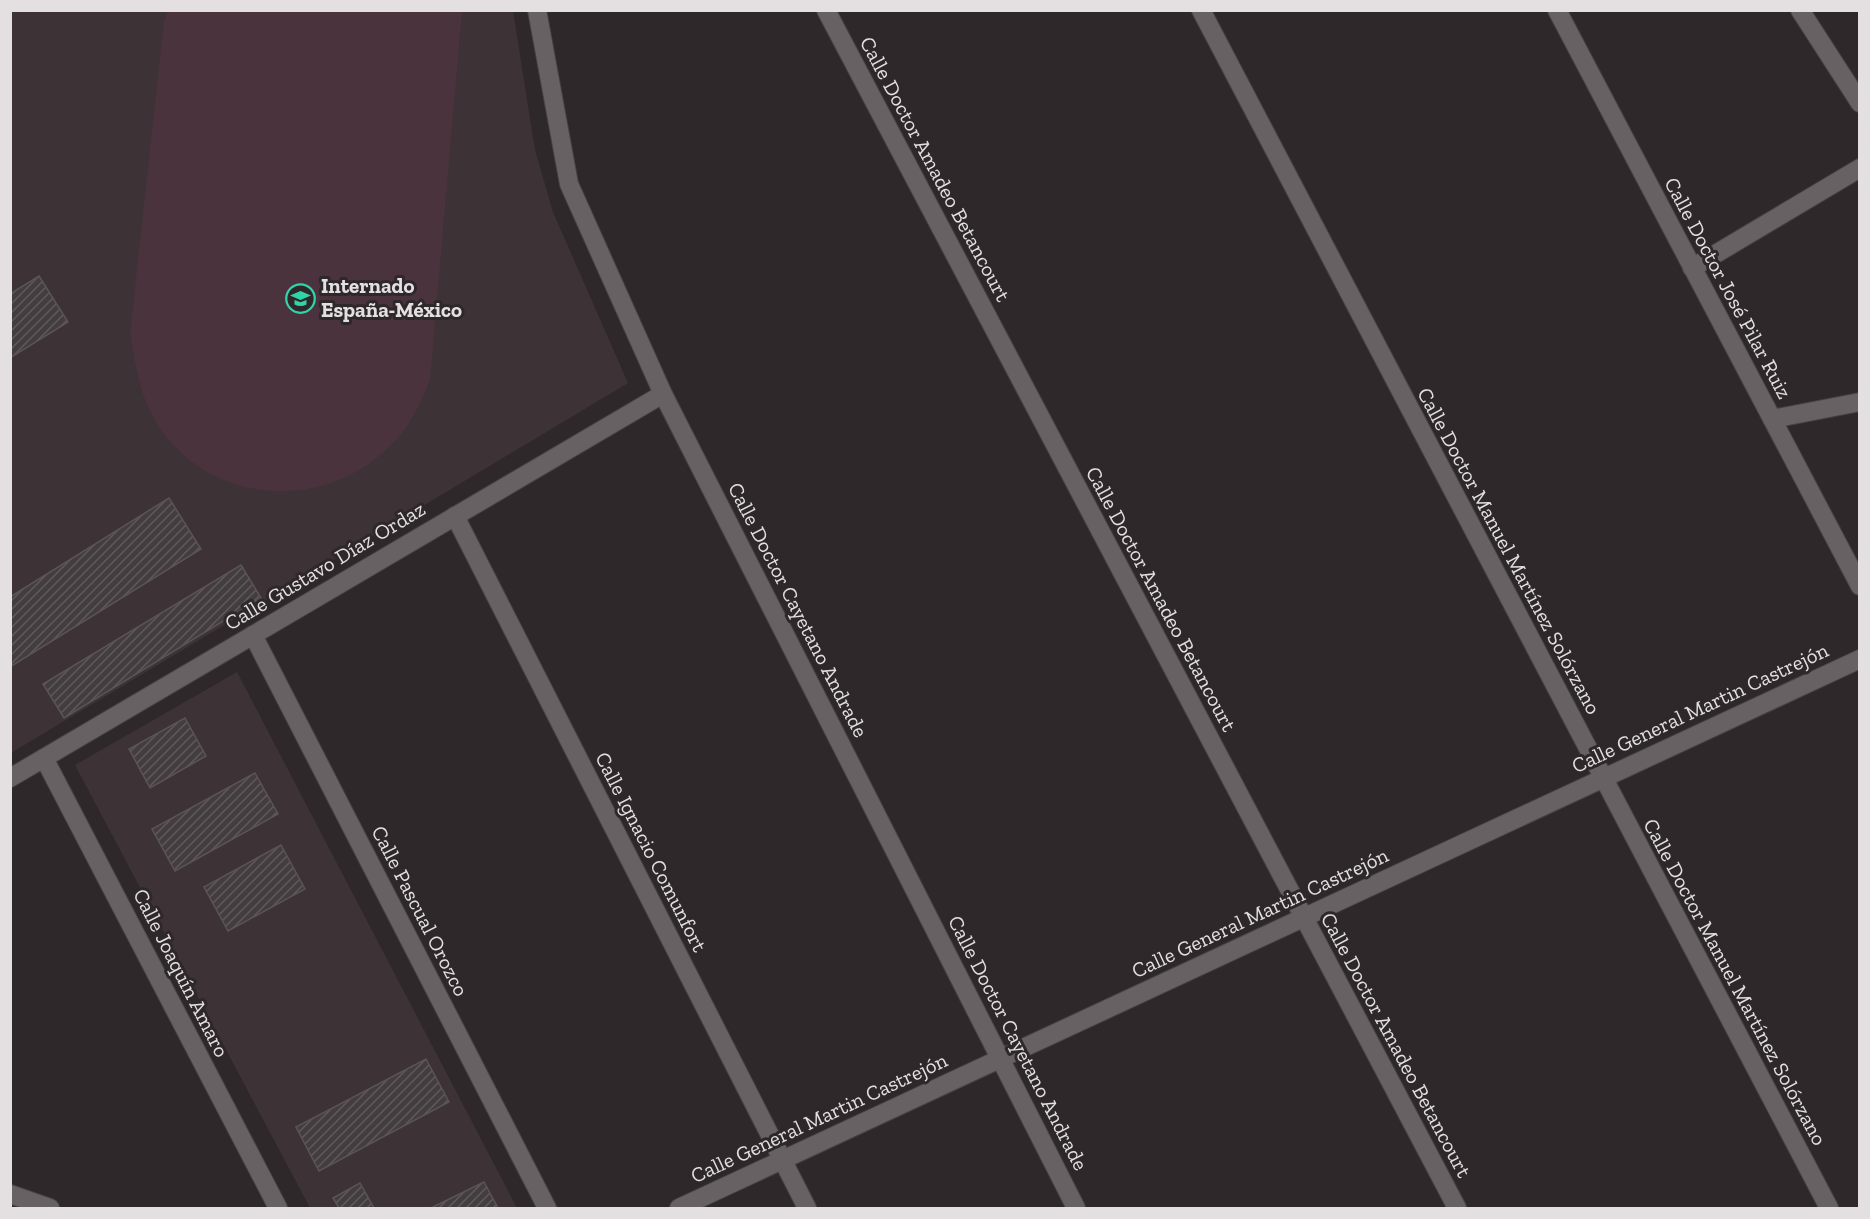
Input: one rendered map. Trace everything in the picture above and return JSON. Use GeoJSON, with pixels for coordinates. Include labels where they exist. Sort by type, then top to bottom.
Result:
{"type":"FeatureCollection","features":[{"type":"Feature","properties":{"kind":"street","name":"Calle Doctor Cayetano Andrade"},"geometry":{"type":"LineString","coordinates":[[537,10],[569,184],[663,394],[1076,1209]]}},
{"type":"Feature","properties":{"kind":"street","name":"Calle Doctor Amadeo Betancourt"},"geometry":{"type":"LineString","coordinates":[[826,10],[1457,1209]]}},
{"type":"Feature","properties":{"kind":"street","name":"Calle Doctor Manuel Martínez Solórzano"},"geometry":{"type":"LineString","coordinates":[[1201,10],[1828,1209]]}},
{"type":"Feature","properties":{"kind":"street","name":"Calle Doctor José Pilar Ruiz"},"geometry":{"type":"LineString","coordinates":[[1557,10],[1860,586]]}},
{"type":"Feature","properties":{"kind":"street"},"geometry":{"type":"LineString","coordinates":[[1800,10],[1860,103]]}},
{"type":"Feature","properties":{"kind":"street"},"geometry":{"type":"LineString","coordinates":[[1692,268],[1860,168]]}},
{"type":"Feature","properties":{"kind":"street","name":"Calle Gustavo Díaz Ordaz"},"geometry":{"type":"LineString","coordinates":[[10,778],[663,394]]}},
{"type":"Feature","properties":{"kind":"street"},"geometry":{"type":"LineString","coordinates":[[1772,419],[1860,402]]}},
{"type":"Feature","properties":{"kind":"street","name":"Calle Ignacio Comunfort"},"geometry":{"type":"LineString","coordinates":[[455,516],[807,1209]]}},
{"type":"Feature","properties":{"kind":"street","name":"Calle Pascual Orozco"},"geometry":{"type":"LineString","coordinates":[[253,635],[547,1209]]}},
{"type":"Feature","properties":{"kind":"street","name":"Calle General Martin Castrejón"},"geometry":{"type":"LineString","coordinates":[[680,1209],[1860,659]]}},
{"type":"Feature","properties":{"kind":"street","name":"Calle Joaquín Amaro"},"geometry":{"type":"LineString","coordinates":[[44,758],[278,1209]]}},
{"type":"Feature","properties":{"kind":"street"},"geometry":{"type":"LineString","coordinates":[[10,1194],[50,1209]]}},
{"type":"Feature","properties":{"kind":"shaded area","name":"Internado España-México"},"geometry":{"type":"Polygon","coordinates":[[[10,11],[513,11],[535,150],[553,212],[628,383],[11,753],[10,11]]]}},
{"type":"Feature","properties":{"kind":"shaded area"},"geometry":{"type":"Polygon","coordinates":[[[168,11],[462,11],[430,380],[414,415],[397,439],[363,468],[332,483],[299,490],[266,490],[233,484],[203,469],[176,448],[155,420],[145,400],[138,378],[130,333],[164,21],[168,11]]]}},
{"type":"Feature","properties":{"kind":"shaded area"},"geometry":{"type":"Polygon","coordinates":[[[237,672],[517,1208],[310,1208],[75,765],[237,672]]]}},
{"type":"Feature","properties":{"kind":"building"},"geometry":{"type":"Polygon","coordinates":[[[39,276],[68,322],[10,358],[10,294],[39,276]]]}},
{"type":"Feature","properties":{"kind":"building"},"geometry":{"type":"Polygon","coordinates":[[[169,498],[201,549],[10,667],[10,597],[169,498]]]}},
{"type":"Feature","properties":{"kind":"building"},"geometry":{"type":"Polygon","coordinates":[[[241,565],[261,598],[64,718],[43,684],[241,565]]]}},
{"type":"Feature","properties":{"kind":"building"},"geometry":{"type":"Polygon","coordinates":[[[185,718],[206,756],[150,788],[129,749],[185,718]]]}},
{"type":"Feature","properties":{"kind":"building"},"geometry":{"type":"Polygon","coordinates":[[[255,773],[278,814],[175,871],[152,829],[255,773]]]}},
{"type":"Feature","properties":{"kind":"building"},"geometry":{"type":"Polygon","coordinates":[[[281,845],[305,889],[228,931],[204,887],[281,845]]]}},
{"type":"Feature","properties":{"kind":"building"},"geometry":{"type":"Polygon","coordinates":[[[426,1059],[449,1102],[319,1171],[296,1127],[426,1059]]]}},
{"type":"Feature","properties":{"kind":"building"},"geometry":{"type":"Polygon","coordinates":[[[484,1182],[498,1208],[431,1208],[484,1182]]]}},
{"type":"Feature","properties":{"kind":"building"},"geometry":{"type":"Polygon","coordinates":[[[360,1183],[374,1208],[339,1208],[333,1198],[360,1183]]]}},
{"type":"Feature","properties":{"kind":"place","name":"Internado España-México"},"geometry":{"type":"Point","coordinates":[300,298]}}]}
